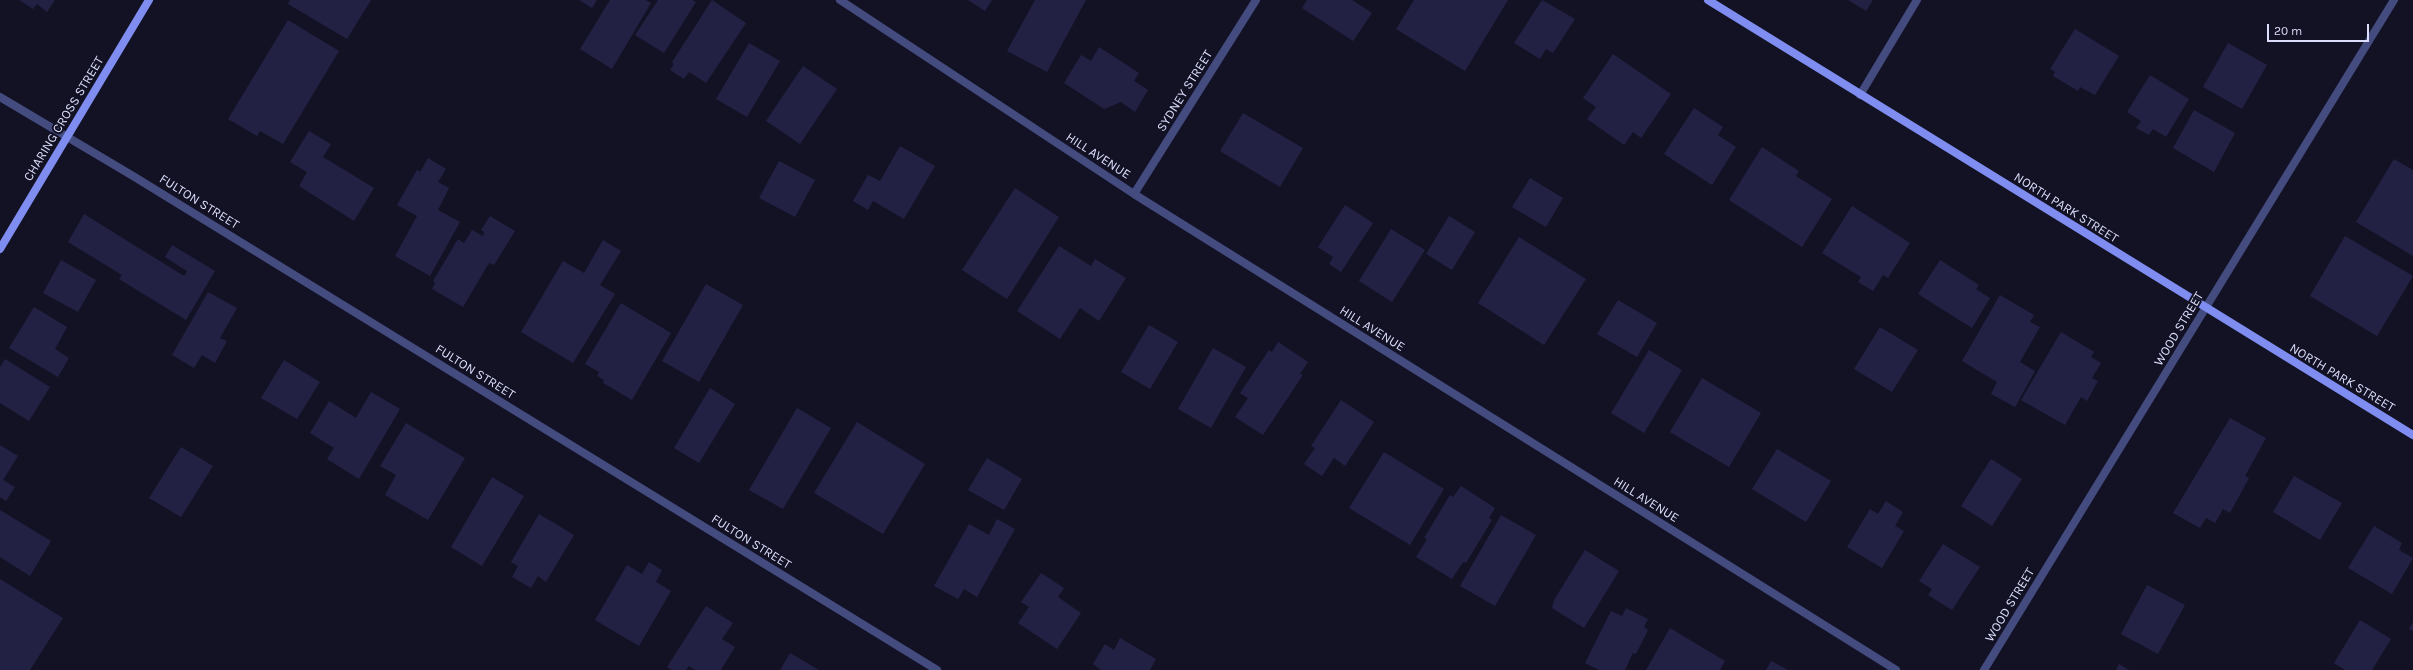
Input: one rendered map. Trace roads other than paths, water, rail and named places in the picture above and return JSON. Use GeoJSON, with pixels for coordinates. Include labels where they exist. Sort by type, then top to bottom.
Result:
{"type":"FeatureCollection","features":[{"type":"Feature","properties":{"kind":"main road","name":"CHARING CROSS STREET"},"geometry":{"type":"LineString","coordinates":[[0,249],[149,0]]}},
{"type":"Feature","properties":{"kind":"main road","name":"NORTH PARK STREET"},"geometry":{"type":"LineString","coordinates":[[1708,0],[2205,309],[2413,435]]}},
{"type":"Feature","properties":{"kind":"street","name":"HILL AVENUE"},"geometry":{"type":"LineString","coordinates":[[840,0],[1134,194],[1896,670]]}},
{"type":"Feature","properties":{"kind":"street","name":"SYDNEY STREET"},"geometry":{"type":"LineString","coordinates":[[1134,194],[1256,0]]}},
{"type":"Feature","properties":{"kind":"street"},"geometry":{"type":"LineString","coordinates":[[1860,95],[1917,0]]}},
{"type":"Feature","properties":{"kind":"street","name":"WOOD STREET"},"geometry":{"type":"LineString","coordinates":[[1984,670],[2394,0]]}},
{"type":"Feature","properties":{"kind":"street","name":"FULTON STREET"},"geometry":{"type":"LineString","coordinates":[[0,97],[68,136],[937,670]]}}]}
